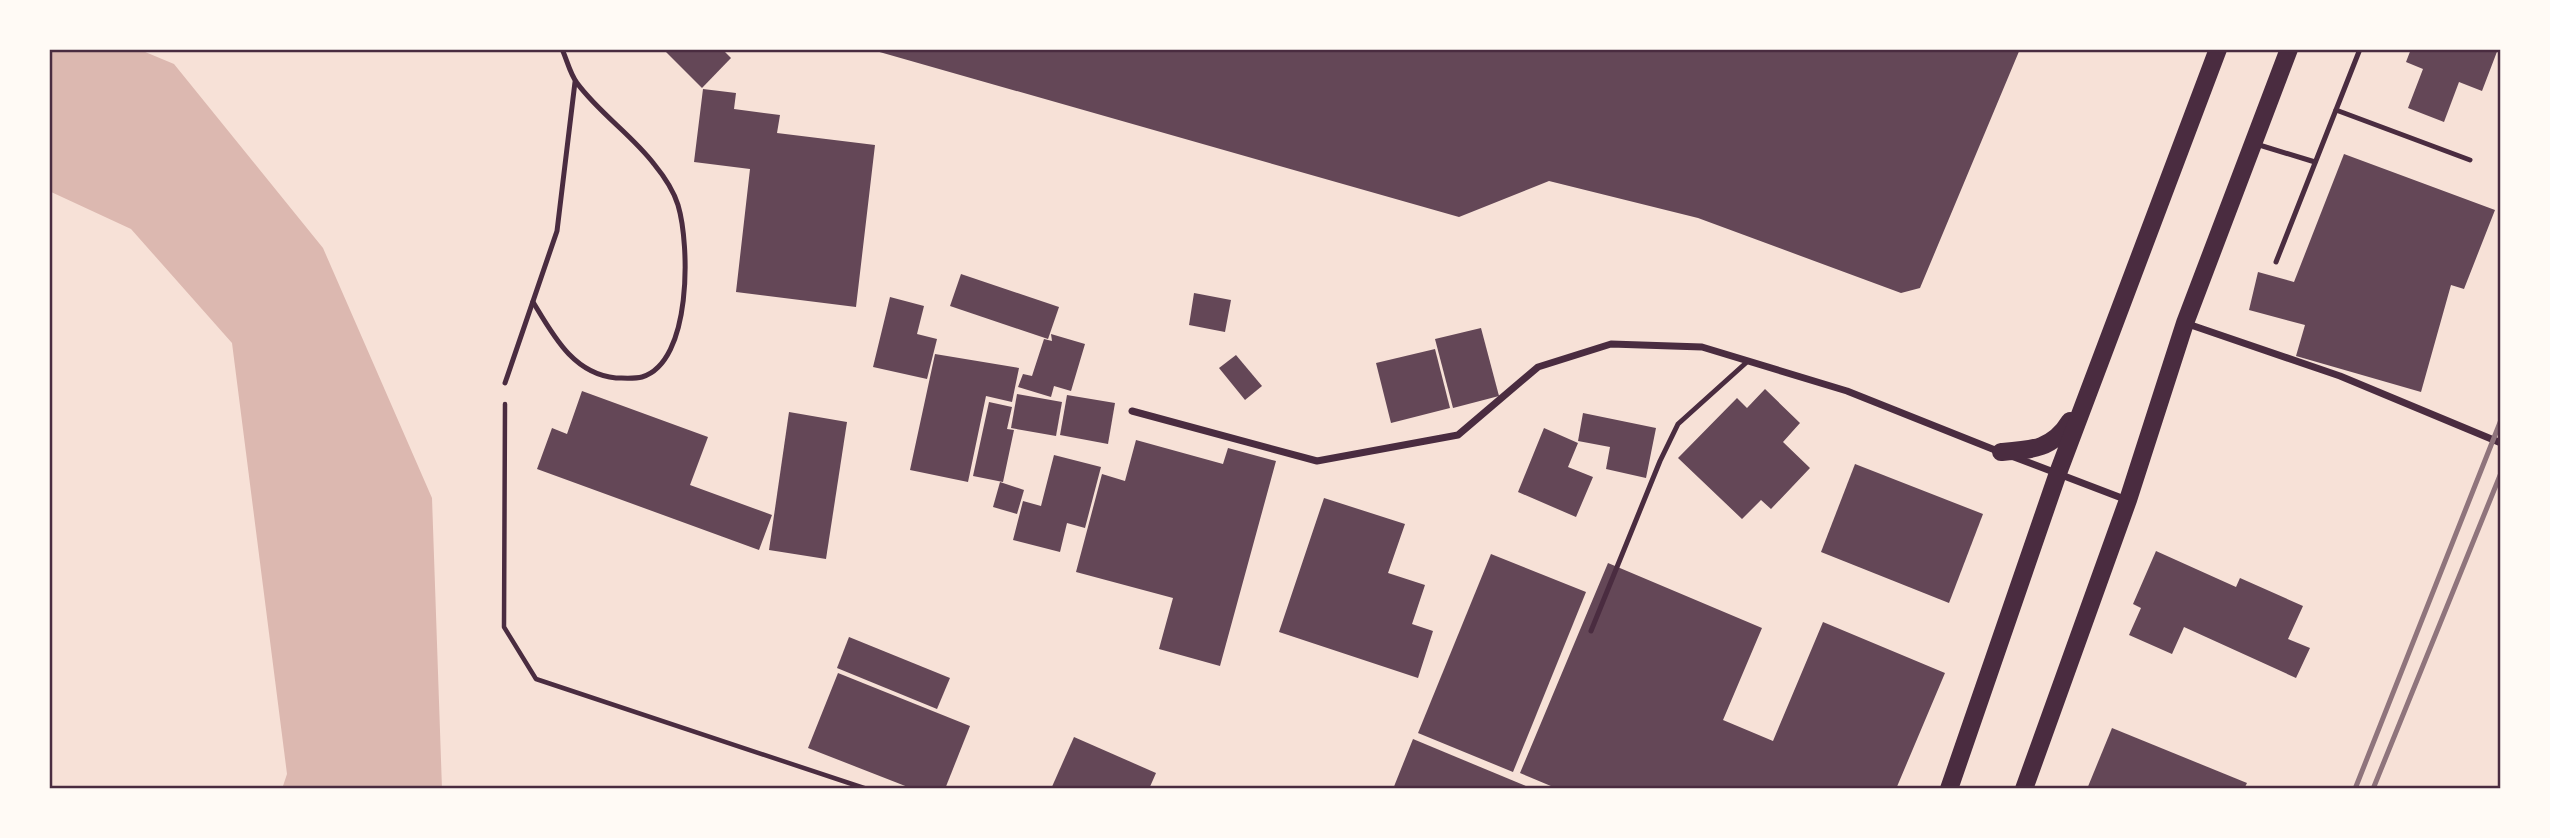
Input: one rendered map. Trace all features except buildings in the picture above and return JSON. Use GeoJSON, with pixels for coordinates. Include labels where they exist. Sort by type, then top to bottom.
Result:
{"type":"FeatureCollection","features":[{"type":"Feature","properties":{"kind":"main road"},"geometry":{"type":"LineString","coordinates":[[1949,789],[2058,473],[2218,49]]}},
{"type":"Feature","properties":{"kind":"main road"},"geometry":{"type":"LineString","coordinates":[[2024,789],[2128,500],[2185,323],[2289,49]]}},
{"type":"Feature","properties":{"kind":"main road"},"geometry":{"type":"LineString","coordinates":[[2001,452],[2032,450],[2060,438],[2089,389]]}},
{"type":"Feature","properties":{"kind":"street"},"geometry":{"type":"LineString","coordinates":[[2185,323],[2340,376],[2501,443]]}},
{"type":"Feature","properties":{"kind":"street"},"geometry":{"type":"LineString","coordinates":[[1132,411],[1317,461],[1458,435],[1538,367],[1611,344],[1702,347],[1847,391],[2128,500]]}},
{"type":"Feature","properties":{"kind":"lane"},"geometry":{"type":"LineString","coordinates":[[533,302],[558,344],[580,366],[614,378],[643,377],[663,360],[678,328],[687,288],[686,242],[678,203],[654,164],[575,82],[562,49]]}},
{"type":"Feature","properties":{"kind":"lane"},"geometry":{"type":"LineString","coordinates":[[2276,262],[2360,49]]}},
{"type":"Feature","properties":{"kind":"lane"},"geometry":{"type":"LineString","coordinates":[[505,383],[556,231],[575,82]]}},
{"type":"Feature","properties":{"kind":"lane"},"geometry":{"type":"LineString","coordinates":[[2336,110],[2470,160]]}},
{"type":"Feature","properties":{"kind":"lane"},"geometry":{"type":"LineString","coordinates":[[2253,143],[2315,162]]}},
{"type":"Feature","properties":{"kind":"lane"},"geometry":{"type":"LineString","coordinates":[[1591,631],[1660,461],[1678,424],[1748,361]]}},
{"type":"Feature","properties":{"kind":"path"},"geometry":{"type":"LineString","coordinates":[[505,383],[504,627],[536,679],[867,789]]}},
{"type":"Feature","properties":{"kind":"shaded area"},"geometry":{"type":"Polygon","coordinates":[[[49,49],[138,49],[174,64],[323,248],[432,498],[442,789],[282,789],[287,774],[232,343],[131,229],[49,191],[49,49]]]}},
{"type":"Feature","properties":{"kind":"railway"},"geometry":{"type":"LineString","coordinates":[[2355,789],[2501,420]]}},
{"type":"Feature","properties":{"kind":"railway"},"geometry":{"type":"LineString","coordinates":[[2373,789],[2501,473]]}}]}
